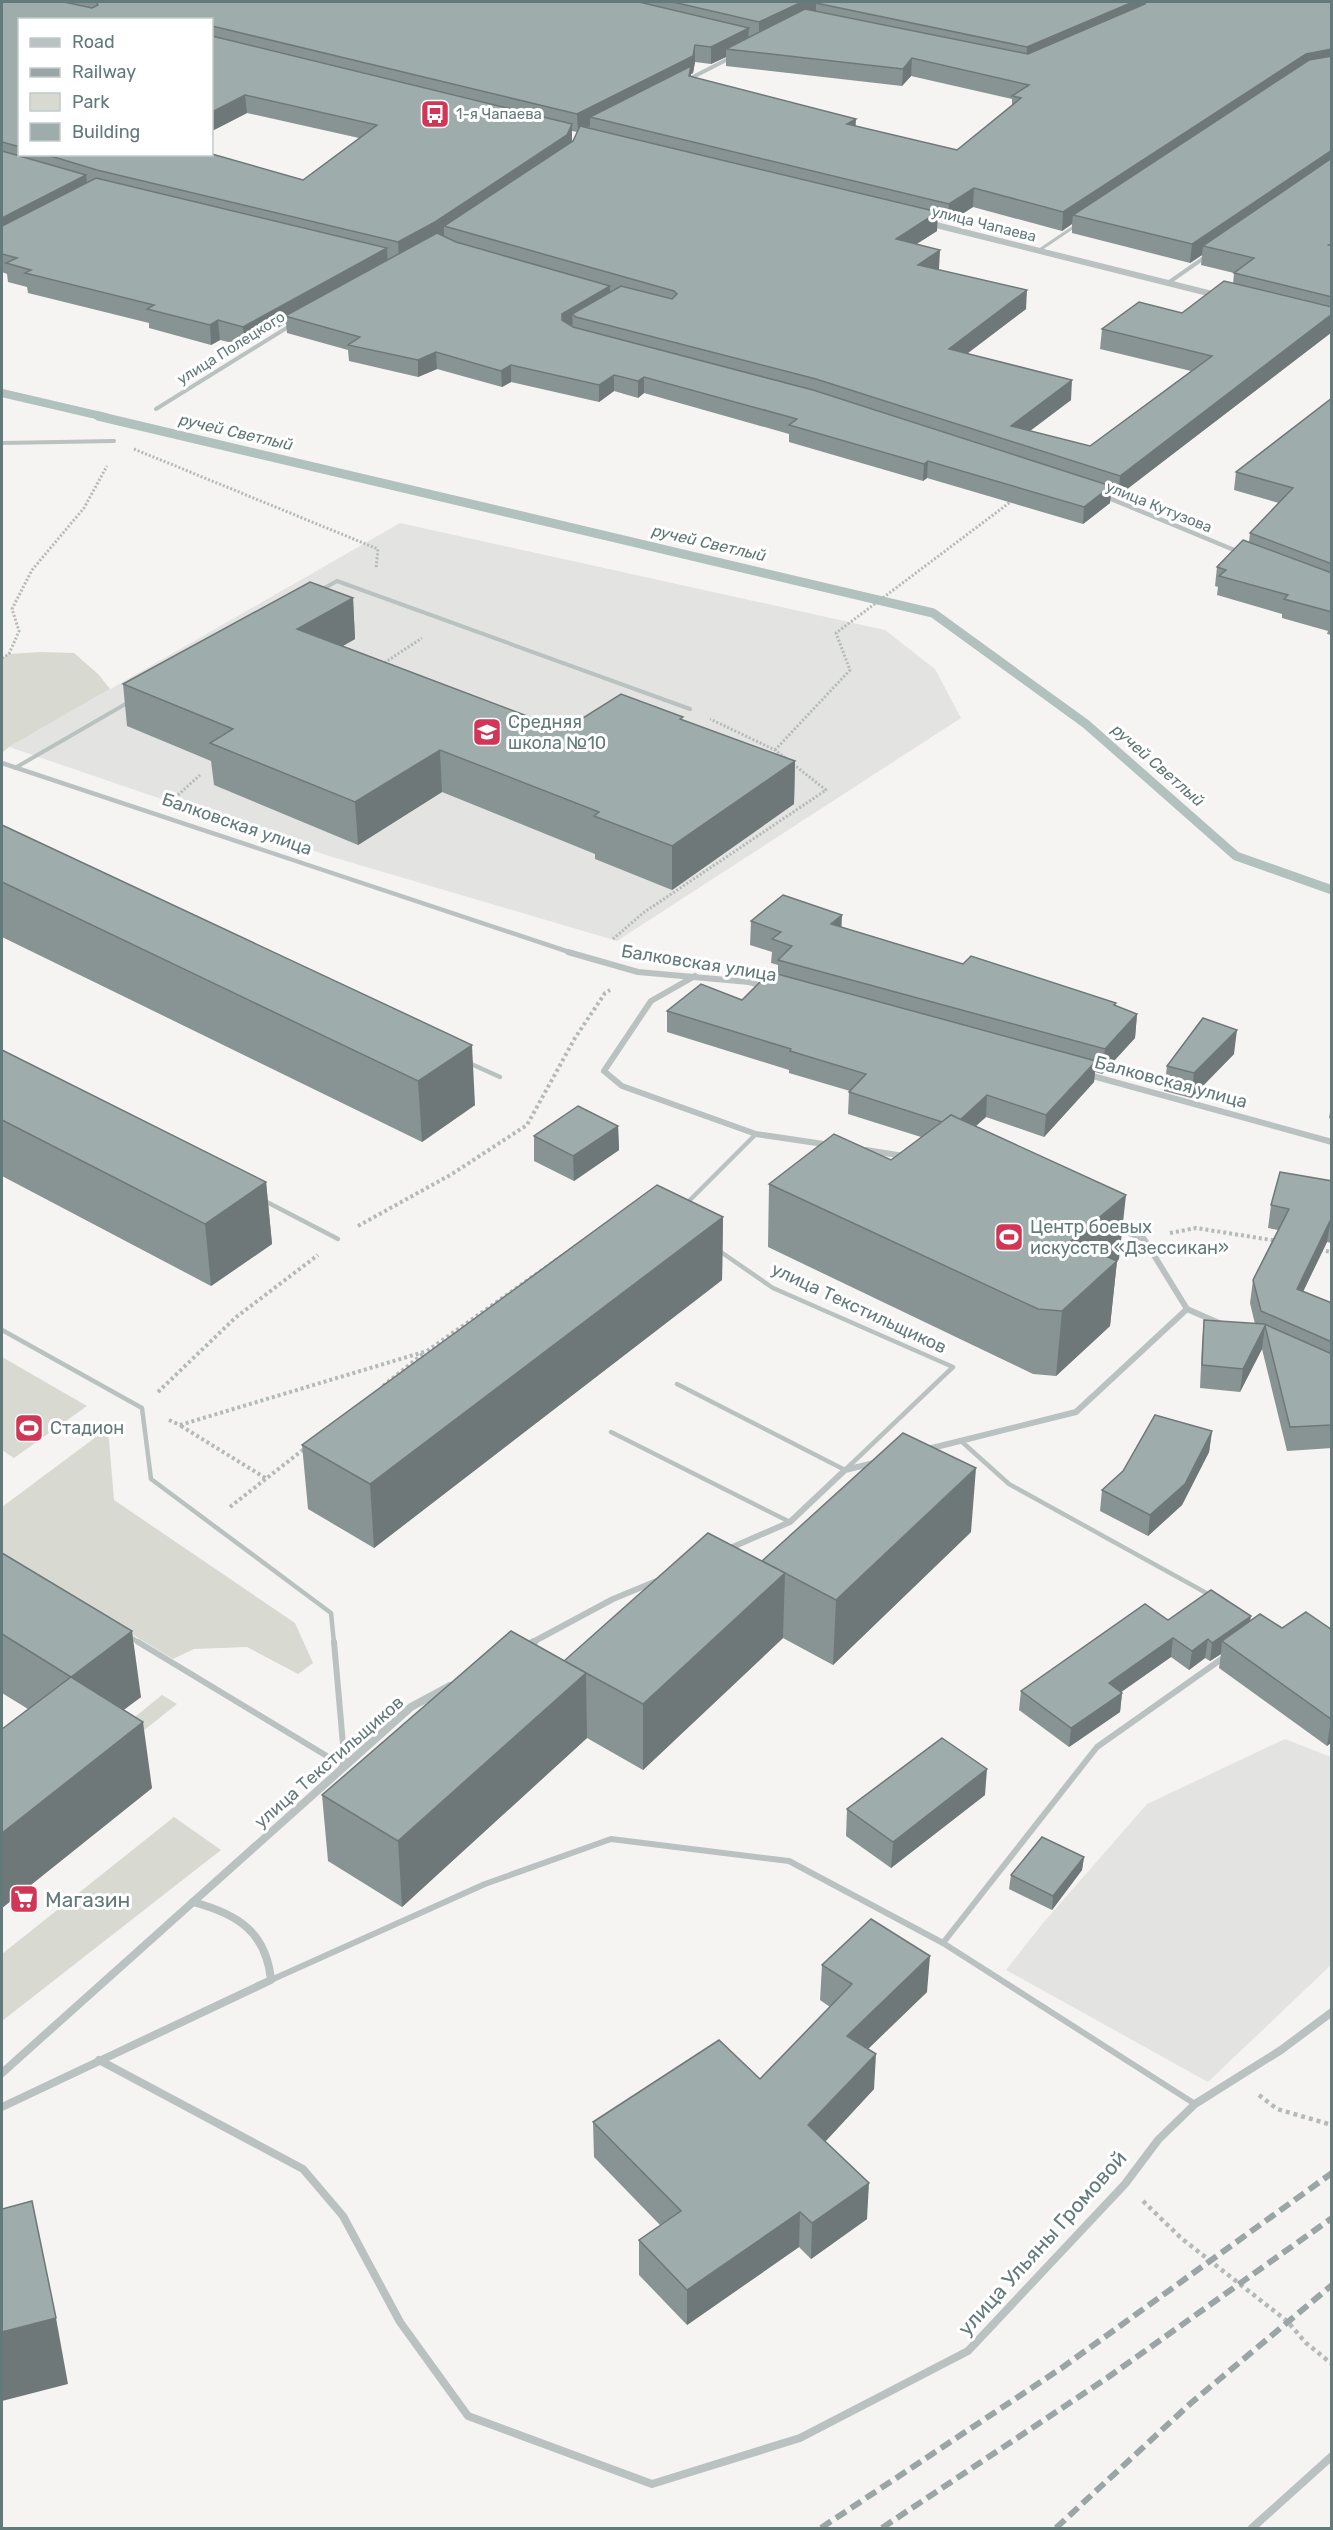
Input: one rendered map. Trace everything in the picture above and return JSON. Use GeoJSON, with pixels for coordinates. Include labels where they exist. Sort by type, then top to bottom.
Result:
{"type":"FeatureCollection","features":[{"type":"Feature","properties":{"kind":"street"},"geometry":{"type":"LineString","coordinates":[[684,81],[736,54]]}},
{"type":"Feature","properties":{"kind":"street","name":"улица Чапаева"},"geometry":{"type":"LineString","coordinates":[[912,219],[1233,299]]}},
{"type":"Feature","properties":{"kind":"street"},"geometry":{"type":"LineString","coordinates":[[1168,283],[1215,250]]}},
{"type":"Feature","properties":{"kind":"street","name":"улица Полецкого"},"geometry":{"type":"LineString","coordinates":[[156,409],[295,323]]}},
{"type":"Feature","properties":{"kind":"street","name":"улица Кутузова"},"geometry":{"type":"LineString","coordinates":[[1097,494],[1242,554]]}},
{"type":"Feature","properties":{"kind":"street","name":"Балковская улица"},"geometry":{"type":"LineString","coordinates":[[2,763],[589,958],[638,972],[749,982],[772,988]]}},
{"type":"Feature","properties":{"kind":"street"},"geometry":{"type":"LineString","coordinates":[[695,976],[651,1001],[604,1071],[622,1086],[756,1134],[838,1146]]}},
{"type":"Feature","properties":{"kind":"street","name":"Балковская улица"},"geometry":{"type":"LineString","coordinates":[[1080,1073],[1332,1142]]}},
{"type":"Feature","properties":{"kind":"street"},"geometry":{"type":"LineString","coordinates":[[861,1149],[907,1156]]}},
{"type":"Feature","properties":{"kind":"street"},"geometry":{"type":"LineString","coordinates":[[1112,1226],[1144,1239],[1187,1309],[1228,1327]]}},
{"type":"Feature","properties":{"kind":"street"},"geometry":{"type":"LineString","coordinates":[[918,1452],[1076,1412],[1187,1309]]}},
{"type":"Feature","properties":{"kind":"street","name":"улица Текстильщиков"},"geometry":{"type":"LineString","coordinates":[[717,1554],[790,1522],[845,1470],[886,1460]]}},
{"type":"Feature","properties":{"kind":"street"},"geometry":{"type":"LineString","coordinates":[[522,1648],[613,1599],[665,1577]]}},
{"type":"Feature","properties":{"kind":"street","name":"улица Текстильщиков"},"geometry":{"type":"LineString","coordinates":[[2,2073],[411,1707],[462,1680]]}},
{"type":"Feature","properties":{"kind":"street"},"geometry":{"type":"LineString","coordinates":[[2,2107],[271,1980],[267,1952],[252,1930],[222,1910],[193,1902]]}},
{"type":"Feature","properties":{"kind":"street","name":"улица Ульяны Громовой"},"geometry":{"type":"LineString","coordinates":[[99,2060],[303,2169],[343,2216],[400,2322],[468,2416],[652,2484],[800,2438],[968,2351],[1125,2184],[1158,2140],[1195,2104],[1281,2050],[1332,2012]]}},
{"type":"Feature","properties":{"kind":"street"},"geometry":{"type":"LineString","coordinates":[[1252,2529],[1332,2456]]}},
{"type":"Feature","properties":{"kind":"lane"},"geometry":{"type":"LineString","coordinates":[[1038,251],[1080,223]]}},
{"type":"Feature","properties":{"kind":"lane"},"geometry":{"type":"LineString","coordinates":[[2,443],[114,441]]}},
{"type":"Feature","properties":{"kind":"lane"},"geometry":{"type":"LineString","coordinates":[[317,593],[337,581],[690,709]]}},
{"type":"Feature","properties":{"kind":"lane"},"geometry":{"type":"LineString","coordinates":[[15,768],[136,698]]}},
{"type":"Feature","properties":{"kind":"lane"},"geometry":{"type":"LineString","coordinates":[[467,1062],[500,1077]]}},
{"type":"Feature","properties":{"kind":"lane"},"geometry":{"type":"LineString","coordinates":[[679,1211],[756,1134]]}},
{"type":"Feature","properties":{"kind":"lane"},"geometry":{"type":"LineString","coordinates":[[254,1195],[338,1239]]}},
{"type":"Feature","properties":{"kind":"lane","name":"улица Текстильщиков"},"geometry":{"type":"LineString","coordinates":[[711,1245],[773,1288],[952,1368],[845,1470]]}},
{"type":"Feature","properties":{"kind":"lane"},"geometry":{"type":"LineString","coordinates":[[2,1330],[142,1408],[151,1479],[331,1613],[345,1767]]}},
{"type":"Feature","properties":{"kind":"lane"},"geometry":{"type":"LineString","coordinates":[[677,1384],[845,1470]]}},
{"type":"Feature","properties":{"kind":"lane"},"geometry":{"type":"LineString","coordinates":[[611,1432],[790,1522]]}},
{"type":"Feature","properties":{"kind":"lane"},"geometry":{"type":"LineString","coordinates":[[961,1441],[1009,1484],[1216,1598]]}},
{"type":"Feature","properties":{"kind":"lane"},"geometry":{"type":"LineString","coordinates":[[123,1633],[345,1767]]}},
{"type":"Feature","properties":{"kind":"lane"},"geometry":{"type":"LineString","coordinates":[[943,1943],[1097,1747],[1230,1653]]}},
{"type":"Feature","properties":{"kind":"lane"},"geometry":{"type":"LineString","coordinates":[[271,1980],[485,1884],[611,1839],[789,1861],[943,1943],[1195,2104]]}},
{"type":"Feature","properties":{"kind":"path"},"geometry":{"type":"LineString","coordinates":[[2,658],[9,654],[19,631],[12,609],[32,570],[84,508],[105,471],[114,441],[378,549]]}},
{"type":"Feature","properties":{"kind":"path"},"geometry":{"type":"LineString","coordinates":[[775,750],[850,670],[836,633],[1017,496]]}},
{"type":"Feature","properties":{"kind":"path"},"geometry":{"type":"LineString","coordinates":[[373,670],[448,621]]}},
{"type":"Feature","properties":{"kind":"path"},"geometry":{"type":"LineString","coordinates":[[589,958],[643,913],[826,790],[775,750],[690,709]]}},
{"type":"Feature","properties":{"kind":"path"},"geometry":{"type":"LineString","coordinates":[[526,1125],[575,1038],[605,993]]}},
{"type":"Feature","properties":{"kind":"path"},"geometry":{"type":"LineString","coordinates":[[1144,1239],[1196,1228],[1287,1243]]}},
{"type":"Feature","properties":{"kind":"path"},"geometry":{"type":"LineString","coordinates":[[382,1387],[427,1351],[578,1243],[588,1242]]}},
{"type":"Feature","properties":{"kind":"path"},"geometry":{"type":"LineString","coordinates":[[1309,1248],[1332,1252]]}},
{"type":"Feature","properties":{"kind":"path"},"geometry":{"type":"LineString","coordinates":[[180,1425],[427,1351]]}},
{"type":"Feature","properties":{"kind":"path"},"geometry":{"type":"LineString","coordinates":[[142,1408],[180,1425],[267,1479]]}},
{"type":"Feature","properties":{"kind":"path"},"geometry":{"type":"LineString","coordinates":[[210,1523],[310,1444]]}},
{"type":"Feature","properties":{"kind":"path"},"geometry":{"type":"LineString","coordinates":[[1237,2079],[1277,2109],[1332,2125]]}},
{"type":"Feature","properties":{"kind":"path"},"geometry":{"type":"LineString","coordinates":[[1165,2222],[1181,2238],[1287,2320],[1306,2343],[1332,2364]]}},
{"type":"Feature","properties":{"kind":"shaded area","name":"Средняя школа №10"},"geometry":{"type":"Polygon","coordinates":[[[400,523],[885,630],[935,669],[961,718],[617,941],[329,856],[9,747],[400,523]]]}},
{"type":"Feature","properties":{"kind":"shaded area"},"geometry":{"type":"Polygon","coordinates":[[[1285,1739],[1331,1757],[1331,1965],[1208,2082],[1006,1970],[1043,1923],[1147,1804],[1285,1739]]]}},
{"type":"Feature","properties":{"kind":"green space"},"geometry":{"type":"Polygon","coordinates":[[[74,653],[98,674],[110,689],[2,753],[2,658],[9,654],[74,653]]]}},
{"type":"Feature","properties":{"kind":"green space","name":"Стадион"},"geometry":{"type":"Polygon","coordinates":[[[2,1357],[87,1406],[14,1458],[2,1450],[2,1357]]]}},
{"type":"Feature","properties":{"kind":"green space"},"geometry":{"type":"Polygon","coordinates":[[[108,1428],[114,1500],[295,1623],[313,1663],[298,1674],[247,1647],[194,1649],[173,1659],[2,1556],[2,1507],[108,1428]]]}},
{"type":"Feature","properties":{"kind":"green space"},"geometry":{"type":"Polygon","coordinates":[[[162,1695],[177,1704],[118,1751],[104,1742],[162,1695]]]}},
{"type":"Feature","properties":{"kind":"green space"},"geometry":{"type":"Polygon","coordinates":[[[174,1817],[221,1850],[2,2021],[2,1954],[174,1817]]]}},
{"type":"Feature","properties":{"kind":"building"},"geometry":{"type":"Polygon","coordinates":[[[2,2],[64,2],[92,8],[98,5],[96,2],[639,2],[749,28],[711,47],[695,45],[693,56],[577,114],[213,26],[213,18],[18,18],[18,146],[2,142],[2,2]]]}},
{"type":"Feature","properties":{"kind":"building"},"geometry":{"type":"Polygon","coordinates":[[[673,2],[802,2],[759,22],[673,2]]]}},
{"type":"Feature","properties":{"kind":"building"},"geometry":{"type":"Polygon","coordinates":[[[1133,2],[1027,47],[816,3],[1133,2]]]}},
{"type":"Feature","properties":{"kind":"building"},"geometry":{"type":"Polygon","coordinates":[[[1146,2],[1332,2],[1332,49],[1306,54],[1063,212],[974,188],[949,204],[590,117],[691,66],[689,76],[856,119],[847,124],[957,150],[1021,98],[1012,96],[1029,85],[912,58],[903,69],[726,49],[805,9],[1028,54],[1146,2]]]}},
{"type":"Feature","properties":{"kind":"building"},"geometry":{"type":"Polygon","coordinates":[[[213,36],[572,124],[567,135],[435,222],[398,242],[97,170],[51,156],[213,154],[303,180],[377,125],[245,95],[213,111],[213,36]]]}},
{"type":"Feature","properties":{"kind":"building"},"geometry":{"type":"Polygon","coordinates":[[[1332,56],[1332,150],[1192,244],[1073,215],[1309,60],[1332,56]]]}},
{"type":"Feature","properties":{"kind":"building"},"geometry":{"type":"Polygon","coordinates":[[[580,126],[938,212],[896,239],[940,250],[918,265],[1027,290],[949,349],[1072,380],[1011,426],[1090,446],[1212,356],[1102,329],[1139,302],[1182,313],[1224,281],[1332,307],[1332,314],[1120,476],[816,379],[576,317],[572,314],[621,286],[672,299],[677,294],[674,291],[444,226],[573,141],[580,126]]]}},
{"type":"Feature","properties":{"kind":"building"},"geometry":{"type":"Polygon","coordinates":[[[2,151],[86,175],[2,218],[2,151]]]}},
{"type":"Feature","properties":{"kind":"building"},"geometry":{"type":"Polygon","coordinates":[[[1332,158],[1332,244],[1329,245],[1332,246],[1332,297],[1234,273],[1254,258],[1203,246],[1332,158]]]}},
{"type":"Feature","properties":{"kind":"building"},"geometry":{"type":"Polygon","coordinates":[[[96,178],[387,248],[243,327],[218,320],[210,325],[147,309],[154,305],[25,273],[31,270],[6,263],[17,258],[2,254],[2,226],[96,178]]]}},
{"type":"Feature","properties":{"kind":"building"},"geometry":{"type":"Polygon","coordinates":[[[437,233],[456,242],[610,286],[562,314],[562,320],[573,327],[813,390],[1111,486],[1084,507],[928,461],[924,464],[789,425],[797,419],[644,377],[638,381],[614,375],[599,385],[511,365],[501,371],[436,352],[418,360],[348,345],[360,337],[285,316],[437,233]]]}},
{"type":"Feature","properties":{"kind":"building"},"geometry":{"type":"Polygon","coordinates":[[[1332,398],[1332,564],[1250,533],[1293,488],[1236,472],[1332,398]]]}},
{"type":"Feature","properties":{"kind":"building"},"geometry":{"type":"Polygon","coordinates":[[[1243,540],[1332,573],[1332,612],[1284,599],[1288,595],[1219,576],[1226,570],[1217,567],[1243,540]]]}},
{"type":"Feature","properties":{"kind":"building"},"geometry":{"type":"Polygon","coordinates":[[[310,582],[353,598],[297,629],[564,730],[621,694],[683,717],[680,719],[795,761],[672,846],[594,816],[599,812],[440,750],[355,802],[210,743],[233,729],[123,684],[310,582]]]}},
{"type":"Feature","properties":{"kind":"building"},"geometry":{"type":"Polygon","coordinates":[[[2,825],[472,1045],[418,1081],[2,882],[2,825]]]}},
{"type":"Feature","properties":{"kind":"building"},"geometry":{"type":"Polygon","coordinates":[[[783,895],[842,915],[831,924],[963,964],[971,956],[1116,1003],[1114,1005],[1137,1014],[1105,1049],[778,960],[792,946],[772,939],[781,932],[751,921],[783,895]]]}},
{"type":"Feature","properties":{"kind":"building"},"geometry":{"type":"Polygon","coordinates":[[[770,972],[1096,1061],[1046,1115],[987,1095],[960,1120],[951,1115],[942,1122],[849,1092],[866,1074],[667,1011],[701,984],[742,1000],[770,972]]]}},
{"type":"Feature","properties":{"kind":"building"},"geometry":{"type":"Polygon","coordinates":[[[1203,1018],[1237,1030],[1194,1073],[1167,1066],[1203,1018]]]}},
{"type":"Feature","properties":{"kind":"building"},"geometry":{"type":"Polygon","coordinates":[[[2,1050],[266,1182],[205,1224],[2,1120],[2,1050]]]}},
{"type":"Feature","properties":{"kind":"building"},"geometry":{"type":"Polygon","coordinates":[[[578,1106],[618,1126],[573,1156],[534,1136],[578,1106]]]}},
{"type":"Feature","properties":{"kind":"building"},"geometry":{"type":"Polygon","coordinates":[[[951,1115],[1126,1195],[1071,1241],[1117,1261],[1062,1311],[1038,1309],[769,1184],[834,1134],[891,1160],[951,1115]]]}},
{"type":"Feature","properties":{"kind":"building"},"geometry":{"type":"Polygon","coordinates":[[[1280,1172],[1332,1181],[1332,1219],[1297,1289],[1332,1303],[1332,1342],[1261,1311],[1253,1280],[1289,1209],[1271,1205],[1280,1172]]]}},
{"type":"Feature","properties":{"kind":"building"},"geometry":{"type":"Polygon","coordinates":[[[657,1185],[723,1217],[370,1484],[302,1445],[657,1185]]]}},
{"type":"Feature","properties":{"kind":"building"},"geometry":{"type":"Polygon","coordinates":[[[1204,1320],[1264,1324],[1332,1354],[1332,1425],[1290,1427],[1265,1326],[1243,1369],[1202,1365],[1204,1320]]]}},
{"type":"Feature","properties":{"kind":"building"},"geometry":{"type":"Polygon","coordinates":[[[1155,1415],[1212,1431],[1185,1484],[1150,1515],[1102,1490],[1123,1471],[1155,1415]]]}},
{"type":"Feature","properties":{"kind":"building"},"geometry":{"type":"Polygon","coordinates":[[[903,1433],[976,1468],[836,1600],[762,1561],[903,1433]]]}},
{"type":"Feature","properties":{"kind":"building"},"geometry":{"type":"Polygon","coordinates":[[[708,1533],[785,1573],[643,1704],[564,1661],[708,1533]]]}},
{"type":"Feature","properties":{"kind":"building"},"geometry":{"type":"Polygon","coordinates":[[[2,1553],[132,1631],[71,1677],[2,1634],[2,1553]]]}},
{"type":"Feature","properties":{"kind":"building"},"geometry":{"type":"Polygon","coordinates":[[[1211,1590],[1251,1616],[1212,1643],[1208,1639],[1192,1651],[1173,1638],[1109,1683],[1122,1693],[1071,1728],[1021,1691],[1145,1604],[1168,1620],[1211,1590]]]}},
{"type":"Feature","properties":{"kind":"building"},"geometry":{"type":"Polygon","coordinates":[[[1306,1612],[1332,1630],[1331,1719],[1222,1641],[1260,1614],[1282,1628],[1306,1612]]]}},
{"type":"Feature","properties":{"kind":"building"},"geometry":{"type":"Polygon","coordinates":[[[511,1631],[586,1673],[398,1841],[322,1795],[511,1631]]]}},
{"type":"Feature","properties":{"kind":"building"},"geometry":{"type":"Polygon","coordinates":[[[71,1677],[143,1722],[2,1833],[2,1729],[71,1677]]]}},
{"type":"Feature","properties":{"kind":"building"},"geometry":{"type":"Polygon","coordinates":[[[942,1738],[987,1769],[893,1842],[847,1809],[942,1738]]]}},
{"type":"Feature","properties":{"kind":"building"},"geometry":{"type":"Polygon","coordinates":[[[1042,1837],[1084,1857],[1053,1896],[1011,1875],[1042,1837]]]}},
{"type":"Feature","properties":{"kind":"building"},"geometry":{"type":"Polygon","coordinates":[[[871,1919],[930,1956],[847,2036],[876,2054],[808,2125],[869,2183],[812,2223],[800,2212],[687,2290],[639,2240],[681,2211],[593,2122],[719,2040],[760,2079],[852,1984],[822,1965],[871,1919]]]}},
{"type":"Feature","properties":{"kind":"building"},"geometry":{"type":"Polygon","coordinates":[[[32,2201],[56,2318],[2,2332],[2,2209],[32,2201]]]}},
{"type":"Feature","properties":{"kind":"waterway","name":"ручей Светлый"},"geometry":{"type":"LineString","coordinates":[[2,393],[105,417]]}},
{"type":"Feature","properties":{"kind":"waterway","name":"ручей Светлый"},"geometry":{"type":"LineString","coordinates":[[98,416],[933,613],[1086,724],[1236,856],[1332,890]]}},
{"type":"Feature","properties":{"kind":"railway"},"geometry":{"type":"LineString","coordinates":[[821,2528],[1063,2367],[1332,2173]]}},
{"type":"Feature","properties":{"kind":"railway"},"geometry":{"type":"LineString","coordinates":[[882,2528],[1107,2378],[1332,2218]]}},
{"type":"Feature","properties":{"kind":"railway"},"geometry":{"type":"LineString","coordinates":[[1056,2528],[1191,2403],[1332,2285]]}},
{"type":"Feature","properties":{"kind":"place","name":"1-я Чапаева"},"geometry":{"type":"Point","coordinates":[435,114]}},
{"type":"Feature","properties":{"kind":"place","name":"Средняя школа №10"},"geometry":{"type":"Point","coordinates":[487,732]}},
{"type":"Feature","properties":{"kind":"place","name":"Центр боевых искусств «Дзессикан»"},"geometry":{"type":"Point","coordinates":[1009,1237]}},
{"type":"Feature","properties":{"kind":"place","name":"Стадион"},"geometry":{"type":"Point","coordinates":[29,1428]}},
{"type":"Feature","properties":{"kind":"place","name":"Магазин"},"geometry":{"type":"Point","coordinates":[24,1899]}}]}
